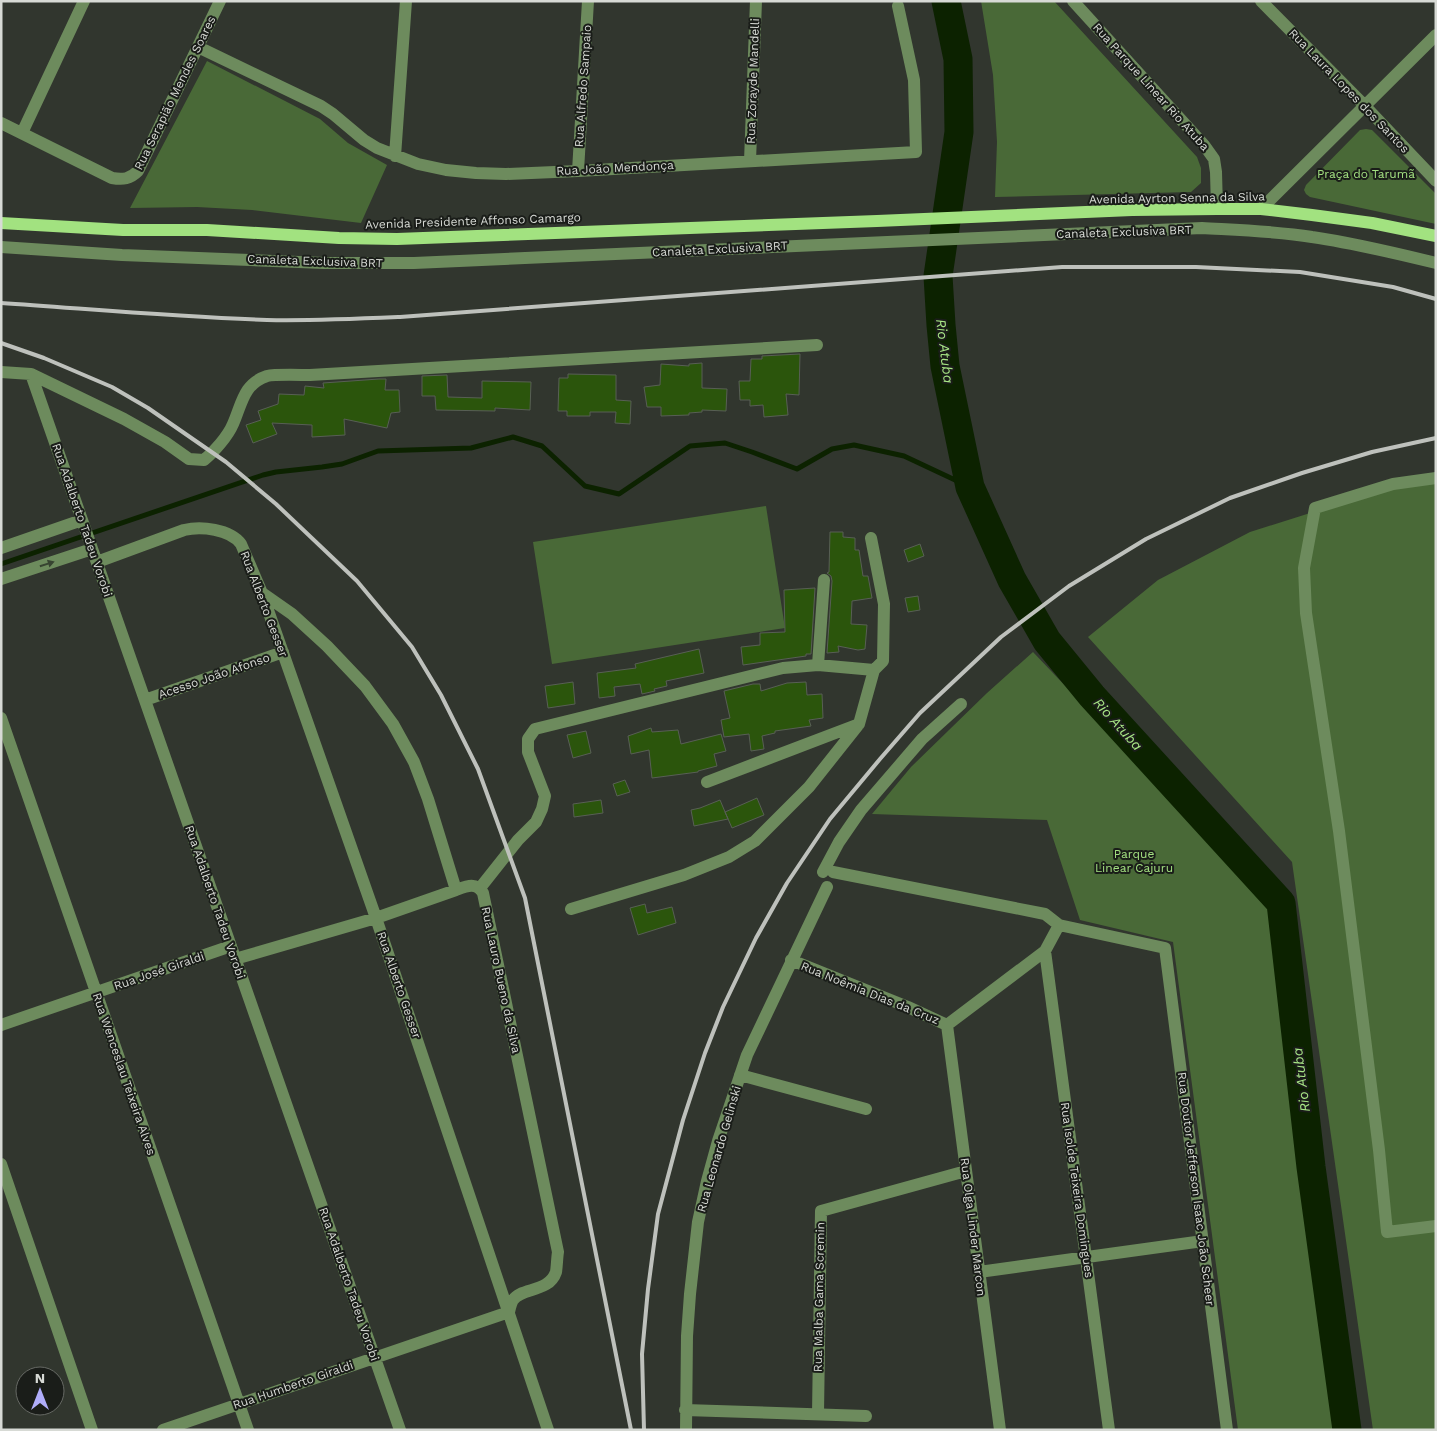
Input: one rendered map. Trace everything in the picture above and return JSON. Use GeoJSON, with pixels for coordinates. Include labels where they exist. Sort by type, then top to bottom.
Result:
{"type":"FeatureCollection","features":[{"type":"Feature","properties":{"kind":"main road","name":"Avenida Ayrton Senna da Silva"},"geometry":{"type":"LineString","coordinates":[[946,218],[1170,209],[1261,209],[1372,223],[1436,236]]}},
{"type":"Feature","properties":{"kind":"main road","name":"Avenida Presidente Affonso Camargo"},"geometry":{"type":"LineString","coordinates":[[1,223],[123,230],[207,230],[367,239],[946,218]]}},
{"type":"Feature","properties":{"kind":"street"},"geometry":{"type":"LineString","coordinates":[[1,123],[22,133],[84,1]]}},
{"type":"Feature","properties":{"kind":"street","name":"Rua Serapião Mendes Soares"},"geometry":{"type":"LineString","coordinates":[[22,133],[112,178],[125,179],[132,176],[138,171],[220,1]]}},
{"type":"Feature","properties":{"kind":"street","name":"Rua Alfredo Sampaio"},"geometry":{"type":"LineString","coordinates":[[578,171],[588,1]]}},
{"type":"Feature","properties":{"kind":"street","name":"Rua Zorayde Mandelli"},"geometry":{"type":"LineString","coordinates":[[750,161],[756,1]]}},
{"type":"Feature","properties":{"kind":"street","name":"Rua Parque Linear Rio Atuba"},"geometry":{"type":"LineString","coordinates":[[1073,1],[1214,158],[1217,209]]}},
{"type":"Feature","properties":{"kind":"street","name":"Rua Laura Lopes dos Santos"},"geometry":{"type":"LineString","coordinates":[[1261,1],[1436,181]]}},
{"type":"Feature","properties":{"kind":"street"},"geometry":{"type":"LineString","coordinates":[[395,156],[404,2]]}},
{"type":"Feature","properties":{"kind":"street","name":"Rua João Mendonça"},"geometry":{"type":"LineString","coordinates":[[198,47],[321,106],[370,144],[395,156],[446,170],[506,174],[916,152],[914,80],[898,6]]}},
{"type":"Feature","properties":{"kind":"street"},"geometry":{"type":"LineString","coordinates":[[1261,209],[1436,35]]}},
{"type":"Feature","properties":{"kind":"street","name":"Canaleta Exclusiva BRT"},"geometry":{"type":"LineString","coordinates":[[1,247],[122,255],[365,264],[474,261],[1202,228],[1311,236],[1436,263]]}},
{"type":"Feature","properties":{"kind":"street"},"geometry":{"type":"LineString","coordinates":[[1,372],[31,374],[124,419],[189,459],[204,460],[213,453],[233,426],[249,386],[268,376],[817,345]]}},
{"type":"Feature","properties":{"kind":"street","name":"Rua Adalberto Tadeu Vorobi"},"geometry":{"type":"LineString","coordinates":[[31,374],[400,1430]]}},
{"type":"Feature","properties":{"kind":"street"},"geometry":{"type":"LineString","coordinates":[[1436,478],[1393,484],[1315,508],[1304,568],[1306,612],[1339,830],[1378,1141],[1387,1232],[1436,1226]]}},
{"type":"Feature","properties":{"kind":"street"},"geometry":{"type":"LineString","coordinates":[[1,548],[82,520]]}},
{"type":"Feature","properties":{"kind":"street","name":"Rua Alberto Gesser"},"geometry":{"type":"LineString","coordinates":[[97,562],[184,530],[198,528],[227,534],[238,539],[241,544],[262,593],[376,918],[548,1430]]}},
{"type":"Feature","properties":{"kind":"street"},"geometry":{"type":"LineString","coordinates":[[571,909],[684,875],[729,857],[755,841],[809,787],[859,724],[874,670],[883,661],[884,604],[871,538]]}},
{"type":"Feature","properties":{"kind":"street"},"geometry":{"type":"LineString","coordinates":[[1,579],[92,549]]}},
{"type":"Feature","properties":{"kind":"street"},"geometry":{"type":"LineString","coordinates":[[818,665],[824,580]]}},
{"type":"Feature","properties":{"kind":"street"},"geometry":{"type":"LineString","coordinates":[[262,593],[292,614],[328,646],[365,686],[393,724],[414,762],[428,799],[456,890]]}},
{"type":"Feature","properties":{"kind":"street","name":"Acesso João Afonso"},"geometry":{"type":"LineString","coordinates":[[145,700],[283,652]]}},
{"type":"Feature","properties":{"kind":"street"},"geometry":{"type":"LineString","coordinates":[[235,959],[376,918],[472,885],[480,888],[518,840],[536,822],[542,809],[545,796],[528,752],[528,739],[535,729],[783,668],[818,665],[874,670]]}},
{"type":"Feature","properties":{"kind":"street"},"geometry":{"type":"LineString","coordinates":[[961,704],[922,739],[861,810],[839,842],[828,872],[1045,914],[1059,925]]}},
{"type":"Feature","properties":{"kind":"street","name":"Rua Wenceslau Teixeira Alves"},"geometry":{"type":"LineString","coordinates":[[1,718],[248,1430]]}},
{"type":"Feature","properties":{"kind":"street"},"geometry":{"type":"LineString","coordinates":[[707,782],[859,724]]}},
{"type":"Feature","properties":{"kind":"street","name":"Rua Leonardo Gelinski"},"geometry":{"type":"LineString","coordinates":[[686,1430],[687,1336],[690,1294],[698,1222],[711,1165],[740,1075],[756,1034],[826,887],[820,882],[820,877],[828,872]]}},
{"type":"Feature","properties":{"kind":"street","name":"Rua Lauro Bueno da Silva"},"geometry":{"type":"LineString","coordinates":[[480,888],[483,893],[558,1252],[556,1272],[550,1282],[518,1295],[512,1300],[509,1312]]}},
{"type":"Feature","properties":{"kind":"street","name":"Rua Doutor Jefferson Isaac João Scheer"},"geometry":{"type":"LineString","coordinates":[[1059,925],[1164,948],[1227,1430]]}},
{"type":"Feature","properties":{"kind":"street","name":"Rua Noêmia Dias da Cruz"},"geometry":{"type":"LineString","coordinates":[[792,960],[908,1007],[947,1025],[1045,950],[1059,925]]}},
{"type":"Feature","properties":{"kind":"street","name":"Rua José Giraldi"},"geometry":{"type":"LineString","coordinates":[[1,1025],[231,946]]}},
{"type":"Feature","properties":{"kind":"street","name":"Rua Isolde Teixeira Domingues"},"geometry":{"type":"LineString","coordinates":[[1045,950],[1109,1430]]}},
{"type":"Feature","properties":{"kind":"street","name":"Rua Olga Linder Marcon"},"geometry":{"type":"LineString","coordinates":[[947,1025],[1000,1430]]}},
{"type":"Feature","properties":{"kind":"street"},"geometry":{"type":"LineString","coordinates":[[740,1075],[866,1109]]}},
{"type":"Feature","properties":{"kind":"street"},"geometry":{"type":"LineString","coordinates":[[1,1164],[92,1430]]}},
{"type":"Feature","properties":{"kind":"street","name":"Rua Malba Gama Scremin"},"geometry":{"type":"LineString","coordinates":[[818,1414],[821,1211],[966,1171]]}},
{"type":"Feature","properties":{"kind":"street"},"geometry":{"type":"LineString","coordinates":[[979,1272],[1203,1241]]}},
{"type":"Feature","properties":{"kind":"street","name":"Rua Humberto Giraldi"},"geometry":{"type":"LineString","coordinates":[[163,1430],[509,1312]]}},
{"type":"Feature","properties":{"kind":"street"},"geometry":{"type":"LineString","coordinates":[[686,1410],[866,1416]]}},
{"type":"Feature","properties":{"kind":"green space"},"geometry":{"type":"Polygon","coordinates":[[[981,1],[1054,1],[1197,157],[1201,168],[1201,183],[1191,192],[995,197],[997,142],[993,75],[981,1]]]}},
{"type":"Feature","properties":{"kind":"green space"},"geometry":{"type":"Polygon","coordinates":[[[207,61],[320,119],[348,143],[387,165],[361,223],[252,210],[197,207],[130,208],[207,61]]]}},
{"type":"Feature","properties":{"kind":"green space","name":"Praça do Tarumã"},"geometry":{"type":"Polygon","coordinates":[[[1360,130],[1372,130],[1436,194],[1436,224],[1310,197],[1306,194],[1304,190],[1306,185],[1360,130]]]}},
{"type":"Feature","properties":{"kind":"green space"},"geometry":{"type":"Polygon","coordinates":[[[1436,476],[1436,1430],[1373,1430],[1292,862],[1088,637],[1158,580],[1250,532],[1424,477],[1436,476]]]}},
{"type":"Feature","properties":{"kind":"green space"},"geometry":{"type":"Polygon","coordinates":[[[766,506],[785,628],[552,664],[533,542],[766,506]]]}},
{"type":"Feature","properties":{"kind":"green space","name":"Parque Linear Cajuru"},"geometry":{"type":"Polygon","coordinates":[[[1033,652],[1268,899],[1338,1430],[1238,1430],[1173,942],[1080,920],[1047,820],[872,814],[911,767],[987,693],[1033,652]]]}},
{"type":"Feature","properties":{"kind":"building"},"geometry":{"type":"Polygon","coordinates":[[[800,354],[799,395],[786,394],[788,415],[764,417],[763,405],[750,406],[750,400],[740,400],[739,381],[750,381],[751,359],[762,359],[762,356],[800,354]]]}},
{"type":"Feature","properties":{"kind":"building"},"geometry":{"type":"Polygon","coordinates":[[[702,363],[702,388],[727,389],[726,411],[702,410],[702,412],[689,413],[689,415],[661,416],[661,407],[647,407],[644,387],[660,385],[661,364],[689,366],[689,364],[702,363]]]}},
{"type":"Feature","properties":{"kind":"building"},"geometry":{"type":"Polygon","coordinates":[[[568,374],[616,375],[616,400],[631,401],[630,424],[615,423],[616,412],[590,412],[590,416],[567,416],[567,411],[558,411],[559,378],[568,378],[568,374]]]}},
{"type":"Feature","properties":{"kind":"building"},"geometry":{"type":"Polygon","coordinates":[[[447,375],[448,397],[482,398],[482,381],[531,382],[530,410],[495,408],[495,411],[436,410],[435,396],[422,396],[422,376],[447,375]]]}},
{"type":"Feature","properties":{"kind":"building"},"geometry":{"type":"Polygon","coordinates":[[[386,379],[385,390],[399,390],[400,412],[391,413],[387,428],[344,419],[345,435],[312,437],[312,425],[272,423],[277,434],[253,443],[246,425],[261,420],[258,411],[278,404],[279,394],[304,395],[305,386],[324,388],[323,383],[386,379]]]}},
{"type":"Feature","properties":{"kind":"building"},"geometry":{"type":"Polygon","coordinates":[[[830,532],[843,532],[843,537],[855,538],[855,550],[859,550],[863,576],[868,576],[872,598],[852,601],[851,624],[867,625],[865,649],[858,650],[838,646],[839,652],[827,653],[832,581],[831,576],[827,573],[829,572],[830,532]]]}},
{"type":"Feature","properties":{"kind":"building"},"geometry":{"type":"Polygon","coordinates":[[[920,544],[924,556],[908,562],[904,550],[920,544]]]}},
{"type":"Feature","properties":{"kind":"building"},"geometry":{"type":"Polygon","coordinates":[[[815,588],[811,654],[743,665],[741,647],[760,645],[760,633],[785,632],[784,590],[815,588]]]}},
{"type":"Feature","properties":{"kind":"building"},"geometry":{"type":"Polygon","coordinates":[[[918,596],[920,610],[908,612],[905,598],[918,596]]]}},
{"type":"Feature","properties":{"kind":"building"},"geometry":{"type":"Polygon","coordinates":[[[699,649],[704,673],[666,681],[667,686],[642,694],[640,684],[614,687],[615,696],[599,698],[597,673],[636,668],[635,664],[699,649]]]}},
{"type":"Feature","properties":{"kind":"building"},"geometry":{"type":"Polygon","coordinates":[[[573,682],[575,704],[548,708],[545,686],[573,682]]]}},
{"type":"Feature","properties":{"kind":"building"},"geometry":{"type":"Polygon","coordinates":[[[806,682],[807,695],[822,694],[823,718],[809,720],[811,726],[775,731],[775,733],[762,736],[764,749],[751,751],[749,734],[724,737],[721,720],[730,718],[724,691],[760,684],[761,691],[787,683],[806,682]]]}},
{"type":"Feature","properties":{"kind":"building"},"geometry":{"type":"Polygon","coordinates":[[[651,728],[652,732],[678,730],[681,744],[721,734],[726,751],[714,754],[717,766],[698,772],[652,778],[649,750],[631,754],[628,736],[651,728]]]}},
{"type":"Feature","properties":{"kind":"building"},"geometry":{"type":"Polygon","coordinates":[[[586,731],[591,753],[573,758],[567,735],[586,731]]]}},
{"type":"Feature","properties":{"kind":"building"},"geometry":{"type":"Polygon","coordinates":[[[625,780],[630,792],[617,796],[613,784],[625,780]]]}},
{"type":"Feature","properties":{"kind":"building"},"geometry":{"type":"Polygon","coordinates":[[[757,798],[764,815],[732,828],[725,812],[757,798]]]}},
{"type":"Feature","properties":{"kind":"building"},"geometry":{"type":"Polygon","coordinates":[[[601,800],[603,813],[574,817],[573,804],[601,800]]]}},
{"type":"Feature","properties":{"kind":"building"},"geometry":{"type":"Polygon","coordinates":[[[720,800],[728,819],[694,826],[691,810],[720,800]]]}},
{"type":"Feature","properties":{"kind":"building"},"geometry":{"type":"Polygon","coordinates":[[[645,904],[647,913],[672,907],[676,923],[638,935],[630,908],[645,904]]]}},
{"type":"Feature","properties":{"kind":"waterway","name":"Rio Atuba"},"geometry":{"type":"LineString","coordinates":[[946,1],[958,59],[959,132],[938,276],[945,366],[970,487],[1012,580],[1047,641],[1092,696],[1281,903],[1311,1167],[1347,1430]]}},
{"type":"Feature","properties":{"kind":"waterway"},"geometry":{"type":"LineString","coordinates":[[1,564],[263,475],[342,464],[378,451],[471,448],[513,437],[542,446],[585,486],[619,494],[690,446],[725,443],[797,469],[832,449],[854,445],[904,456],[970,487]]}},
{"type":"Feature","properties":{"kind":"railway"},"geometry":{"type":"LineString","coordinates":[[1,303],[234,319],[350,319],[400,317],[1062,267],[1196,267],[1300,272],[1393,287],[1436,299]]}},
{"type":"Feature","properties":{"kind":"railway"},"geometry":{"type":"LineString","coordinates":[[1,343],[44,358],[112,387],[148,408],[226,462],[276,504],[357,581],[412,647],[441,695],[478,769],[525,898],[631,1430]]}},
{"type":"Feature","properties":{"kind":"railway"},"geometry":{"type":"LineString","coordinates":[[644,1430],[642,1354],[648,1289],[658,1214],[683,1120],[705,1053],[723,1007],[756,938],[787,883],[830,819],[920,713],[1001,637],[1069,586],[1146,539],[1230,498],[1302,473],[1372,452],[1436,438]]}}]}
